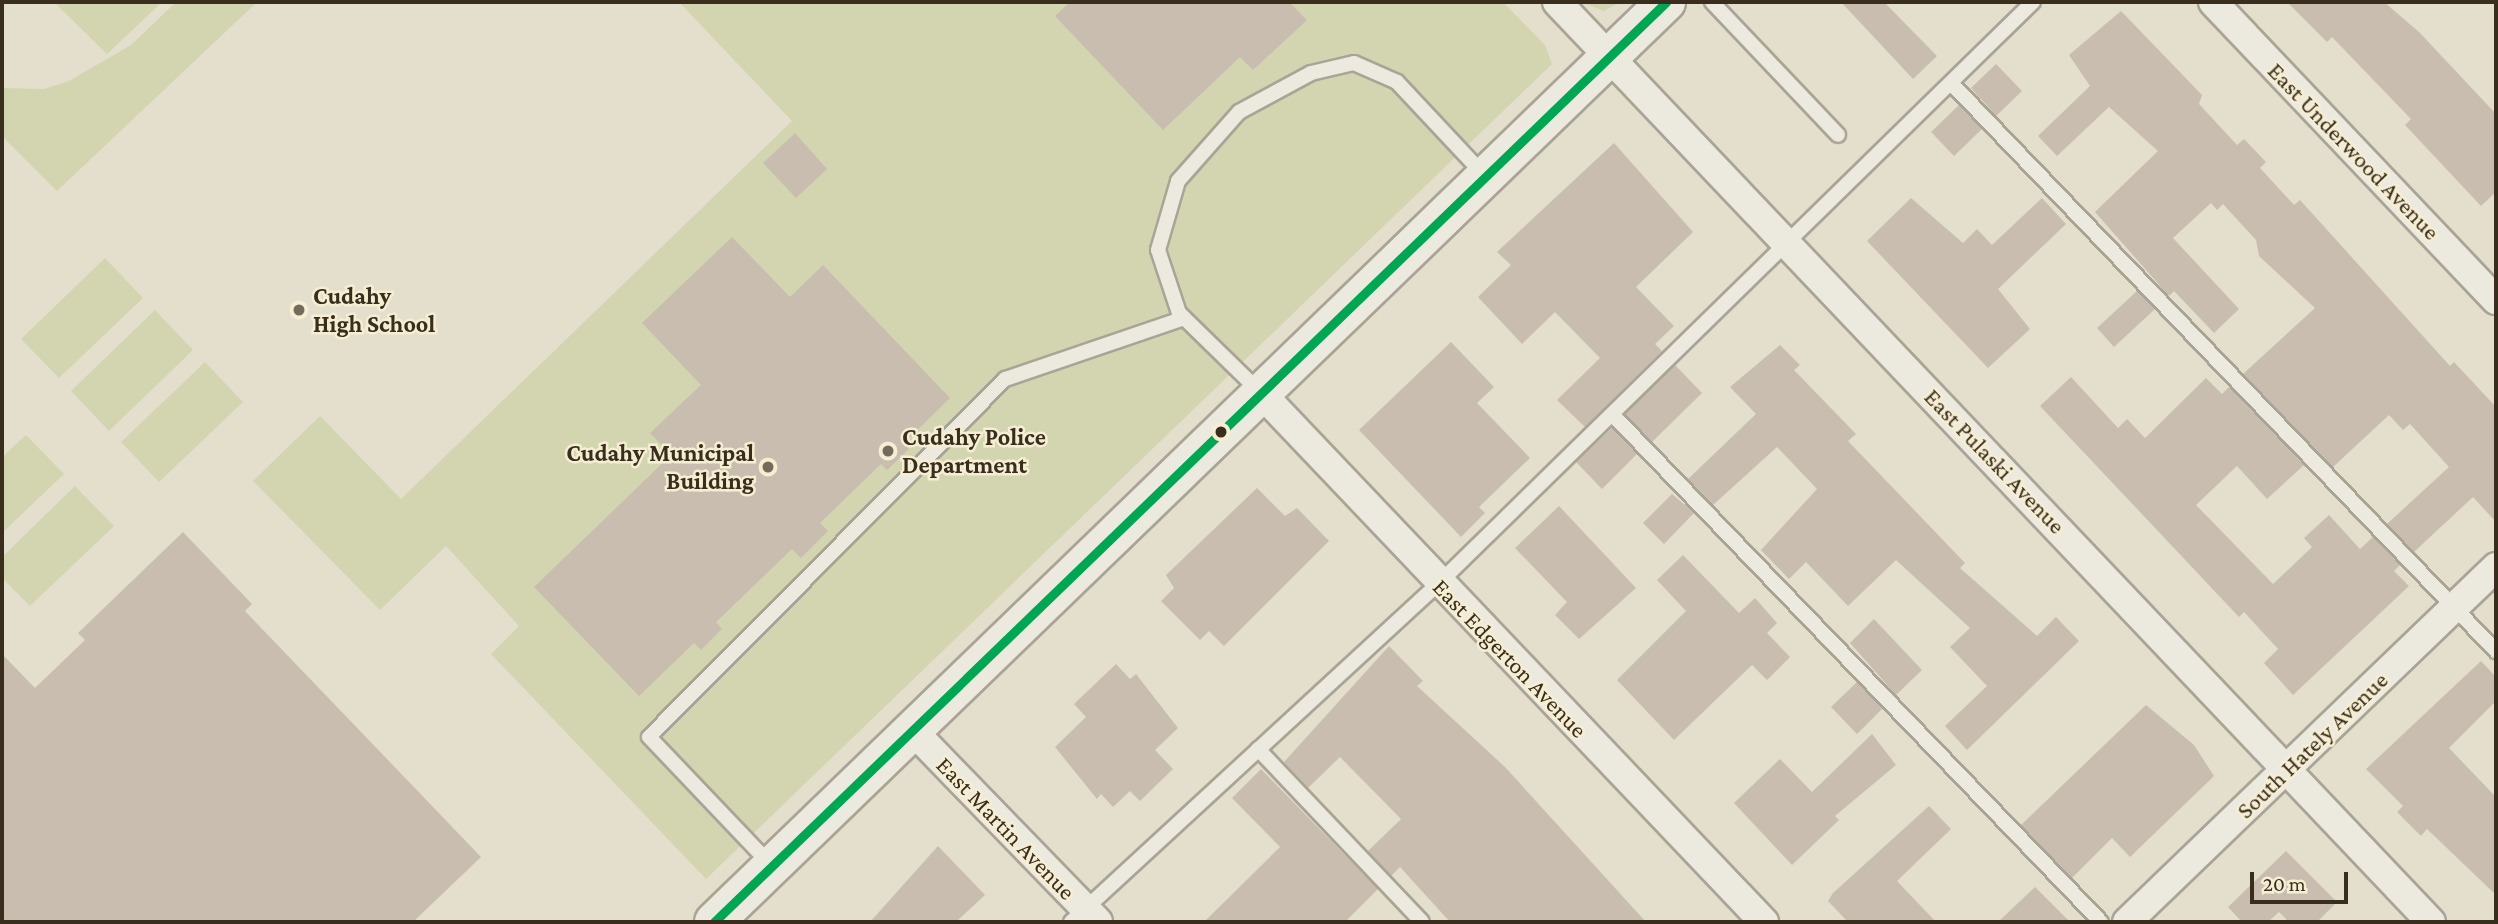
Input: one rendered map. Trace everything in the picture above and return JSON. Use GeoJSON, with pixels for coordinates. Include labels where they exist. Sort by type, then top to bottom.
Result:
{"type":"FeatureCollection","features":[{"type":"Feature","properties":{"kind":"main road"},"geometry":{"type":"LineString","coordinates":[[714,922],[915,733],[1259,391],[1666,2]]}},
{"type":"Feature","properties":{"kind":"street","name":"East Pulaski Avenue"},"geometry":{"type":"LineString","coordinates":[[1557,2],[2431,922]]}},
{"type":"Feature","properties":{"kind":"street","name":"East Underwood Avenue"},"geometry":{"type":"LineString","coordinates":[[2213,2],[2496,300]]}},
{"type":"Feature","properties":{"kind":"street","name":"East Edgerton Avenue"},"geometry":{"type":"LineString","coordinates":[[1259,391],[1764,922]]}},
{"type":"Feature","properties":{"kind":"street","name":"South Hately Avenue"},"geometry":{"type":"LineString","coordinates":[[2127,922],[2496,567]]}},
{"type":"Feature","properties":{"kind":"street","name":"East Martin Avenue"},"geometry":{"type":"LineString","coordinates":[[915,733],[1085,918]]}},
{"type":"Feature","properties":{"kind":"lane"},"geometry":{"type":"LineString","coordinates":[[1713,2],[1838,135]]}},
{"type":"Feature","properties":{"kind":"lane"},"geometry":{"type":"LineString","coordinates":[[1085,918],[1258,749],[1439,583],[2033,2]]}},
{"type":"Feature","properties":{"kind":"lane"},"geometry":{"type":"LineString","coordinates":[[1259,391],[1184,318],[1158,250],[1178,181],[1240,112],[1311,73],[1354,63],[1397,82],[1484,175]]}},
{"type":"Feature","properties":{"kind":"lane"},"geometry":{"type":"LineString","coordinates":[[1952,84],[2496,651]]}},
{"type":"Feature","properties":{"kind":"lane"},"geometry":{"type":"LineString","coordinates":[[773,867],[649,737],[1005,379],[1184,318]]}},
{"type":"Feature","properties":{"kind":"lane"},"geometry":{"type":"LineString","coordinates":[[1612,414],[2101,922]]}},
{"type":"Feature","properties":{"kind":"lane"},"geometry":{"type":"LineString","coordinates":[[1258,749],[1422,922]]}},
{"type":"Feature","properties":{"kind":"green space"},"geometry":{"type":"Polygon","coordinates":[[[54,2],[162,2],[107,54],[54,2]]]}},
{"type":"Feature","properties":{"kind":"green space"},"geometry":{"type":"Polygon","coordinates":[[[176,2],[257,2],[57,191],[2,136],[2,88],[44,89],[69,81],[131,45],[176,2]]]}},
{"type":"Feature","properties":{"kind":"green space"},"geometry":{"type":"Polygon","coordinates":[[[679,2],[1503,2],[1545,45],[1552,64],[706,879],[491,654],[519,626],[446,546],[380,610],[253,481],[320,416],[401,499],[792,121],[679,2]]]}},
{"type":"Feature","properties":{"kind":"green space"},"geometry":{"type":"Polygon","coordinates":[[[1581,2],[1620,2],[1604,11],[1581,2]]]}},
{"type":"Feature","properties":{"kind":"green space"},"geometry":{"type":"Polygon","coordinates":[[[105,258],[143,298],[59,378],[21,339],[105,258]]]}},
{"type":"Feature","properties":{"kind":"green space"},"geometry":{"type":"Polygon","coordinates":[[[155,310],[193,350],[109,431],[71,391],[155,310]]]}},
{"type":"Feature","properties":{"kind":"green space"},"geometry":{"type":"Polygon","coordinates":[[[205,362],[243,402],[159,482],[121,442],[205,362]]]}},
{"type":"Feature","properties":{"kind":"green space"},"geometry":{"type":"Polygon","coordinates":[[[26,435],[64,474],[2,533],[2,457],[26,435]]]}},
{"type":"Feature","properties":{"kind":"green space"},"geometry":{"type":"Polygon","coordinates":[[[75,486],[114,526],[30,606],[2,578],[2,557],[75,486]]]}},
{"type":"Feature","properties":{"kind":"building"},"geometry":{"type":"Polygon","coordinates":[[[1070,2],[1289,2],[1307,20],[1253,70],[1240,57],[1163,130],[1055,16],[1070,2]]]}},
{"type":"Feature","properties":{"kind":"building"},"geometry":{"type":"Polygon","coordinates":[[[1841,2],[1884,2],[1937,56],[1913,79],[1841,2]]]}},
{"type":"Feature","properties":{"kind":"building"},"geometry":{"type":"Polygon","coordinates":[[[2287,2],[2384,2],[2419,32],[2496,114],[2496,192],[2481,206],[2405,125],[2411,119],[2332,37],[2327,42],[2287,2]]]}},
{"type":"Feature","properties":{"kind":"building"},"geometry":{"type":"Polygon","coordinates":[[[2121,11],[2202,95],[2199,104],[2237,145],[2244,139],[2266,162],[2260,168],[2294,205],[2300,200],[2450,366],[2454,362],[2496,407],[2496,522],[2473,497],[2414,552],[2387,524],[2449,467],[2410,424],[2403,430],[2389,415],[2333,467],[2243,374],[2315,308],[2259,256],[2256,240],[2223,204],[2217,210],[2211,203],[2173,238],[2239,309],[2214,333],[2174,291],[2169,296],[2095,212],[2158,151],[2109,107],[2057,156],[2038,136],[2090,86],[2069,55],[2121,11]]]}},
{"type":"Feature","properties":{"kind":"building"},"geometry":{"type":"Polygon","coordinates":[[[1996,64],[2022,91],[1996,116],[1971,88],[1996,64]]]}},
{"type":"Feature","properties":{"kind":"building"},"geometry":{"type":"Polygon","coordinates":[[[1959,105],[1982,129],[1954,156],[1931,132],[1959,105]]]}},
{"type":"Feature","properties":{"kind":"building"},"geometry":{"type":"Polygon","coordinates":[[[795,133],[827,169],[796,198],[763,163],[795,133]]]}},
{"type":"Feature","properties":{"kind":"building"},"geometry":{"type":"Polygon","coordinates":[[[1614,143],[1693,232],[1636,287],[1674,326],[1655,344],[1662,351],[1585,427],[1557,400],[1600,358],[1555,312],[1522,344],[1478,297],[1511,265],[1497,252],[1614,143]]]}},
{"type":"Feature","properties":{"kind":"building"},"geometry":{"type":"Polygon","coordinates":[[[1911,198],[1963,243],[1977,229],[1992,245],[2042,198],[2066,224],[1998,289],[2030,329],[1988,368],[1867,241],[1911,198]]]}},
{"type":"Feature","properties":{"kind":"building","name":"Cudahy Municipal Building"},"geometry":{"type":"Polygon","coordinates":[[[732,237],[790,297],[823,265],[950,398],[903,444],[909,449],[887,470],[881,464],[820,523],[828,531],[801,558],[792,549],[716,622],[722,629],[701,650],[694,643],[639,696],[534,587],[671,455],[650,433],[701,385],[642,323],[732,237]]]}},
{"type":"Feature","properties":{"kind":"building"},"geometry":{"type":"Polygon","coordinates":[[[2137,291],[2155,309],[2114,347],[2097,328],[2137,291]]]}},
{"type":"Feature","properties":{"kind":"building"},"geometry":{"type":"Polygon","coordinates":[[[1451,342],[1494,387],[1477,403],[1530,458],[1479,507],[1485,513],[1461,537],[1359,430],[1451,342]]]}},
{"type":"Feature","properties":{"kind":"building"},"geometry":{"type":"Polygon","coordinates":[[[1780,345],[1800,365],[1794,370],[1856,434],[1848,441],[1965,563],[1960,568],[2037,636],[2056,617],[2079,641],[1967,750],[1945,726],[1987,686],[1950,647],[1970,628],[1896,560],[1848,606],[1806,562],[1789,579],[1761,550],[1817,489],[1777,447],[1713,505],[1688,479],[1756,414],[1730,387],[1780,345]]]}},
{"type":"Feature","properties":{"kind":"building"},"geometry":{"type":"Polygon","coordinates":[[[1675,365],[1702,393],[1652,442],[1625,414],[1675,365]]]}},
{"type":"Feature","properties":{"kind":"building"},"geometry":{"type":"Polygon","coordinates":[[[2071,377],[2118,428],[2127,419],[2145,438],[2206,378],[2222,394],[2229,387],[2304,465],[2267,499],[2237,466],[2196,505],[2273,584],[2312,547],[2304,538],[2329,515],[2360,549],[2373,537],[2400,565],[2394,571],[2409,586],[2293,695],[2264,663],[2278,649],[2244,612],[2239,617],[2040,406],[2071,377]]]}},
{"type":"Feature","properties":{"kind":"building"},"geometry":{"type":"Polygon","coordinates":[[[1612,428],[1637,454],[1602,489],[1576,462],[1612,428]]]}},
{"type":"Feature","properties":{"kind":"building"},"geometry":{"type":"Polygon","coordinates":[[[1257,488],[1285,516],[1297,508],[1329,541],[1224,646],[1209,631],[1200,640],[1161,601],[1174,588],[1166,575],[1257,488]]]}},
{"type":"Feature","properties":{"kind":"building"},"geometry":{"type":"Polygon","coordinates":[[[1672,494],[1694,513],[1664,544],[1643,523],[1672,494]]]}},
{"type":"Feature","properties":{"kind":"building"},"geometry":{"type":"Polygon","coordinates":[[[1559,506],[1636,588],[1579,639],[1555,615],[1567,602],[1515,548],[1559,506]]]}},
{"type":"Feature","properties":{"kind":"building"},"geometry":{"type":"Polygon","coordinates":[[[183,532],[252,604],[245,611],[481,857],[413,922],[2,922],[2,654],[35,688],[85,640],[78,633],[183,532]]]}},
{"type":"Feature","properties":{"kind":"building"},"geometry":{"type":"Polygon","coordinates":[[[1683,555],[1739,613],[1755,598],[1777,623],[1767,633],[1790,657],[1767,680],[1752,665],[1674,740],[1617,680],[1686,611],[1657,580],[1683,555]]]}},
{"type":"Feature","properties":{"kind":"building"},"geometry":{"type":"Polygon","coordinates":[[[1874,619],[1922,670],[1896,695],[1850,643],[1874,619]]]}},
{"type":"Feature","properties":{"kind":"building"},"geometry":{"type":"Polygon","coordinates":[[[1389,646],[1423,681],[1417,686],[1505,767],[1646,922],[1450,922],[1400,867],[1391,876],[1368,851],[1401,819],[1340,757],[1308,788],[1284,762],[1389,646]]]}},
{"type":"Feature","properties":{"kind":"building"},"geometry":{"type":"Polygon","coordinates":[[[2481,661],[2496,677],[2496,701],[2449,748],[2496,797],[2496,895],[2427,829],[2421,836],[2397,812],[2403,806],[2366,769],[2481,661]]]}},
{"type":"Feature","properties":{"kind":"building"},"geometry":{"type":"Polygon","coordinates":[[[1116,664],[1130,679],[1136,674],[1178,728],[1155,750],[1173,769],[1140,801],[1130,791],[1113,807],[1101,794],[1097,799],[1055,747],[1086,717],[1074,704],[1116,664]]]}},
{"type":"Feature","properties":{"kind":"building"},"geometry":{"type":"Polygon","coordinates":[[[1857,682],[1882,709],[1857,734],[1831,707],[1857,682]]]}},
{"type":"Feature","properties":{"kind":"building"},"geometry":{"type":"Polygon","coordinates":[[[2146,705],[2194,745],[2214,776],[2130,857],[2112,838],[2072,878],[2021,825],[2146,705]]]}},
{"type":"Feature","properties":{"kind":"building"},"geometry":{"type":"Polygon","coordinates":[[[1872,734],[1896,765],[1835,816],[1839,820],[1792,865],[1734,803],[1780,759],[1812,792],[1872,734]]]}},
{"type":"Feature","properties":{"kind":"building"},"geometry":{"type":"Polygon","coordinates":[[[1261,769],[1378,889],[1345,922],[1204,922],[1280,847],[1232,798],[1261,769]]]}},
{"type":"Feature","properties":{"kind":"building"},"geometry":{"type":"Polygon","coordinates":[[[1929,806],[1951,829],[1897,881],[1936,922],[1848,922],[1828,901],[1833,893],[1929,806]]]}},
{"type":"Feature","properties":{"kind":"building"},"geometry":{"type":"Polygon","coordinates":[[[938,846],[985,895],[956,922],[870,922],[938,846]]]}},
{"type":"Feature","properties":{"kind":"building"},"geometry":{"type":"Polygon","coordinates":[[[2286,851],[2337,902],[2317,922],[2289,922],[2279,912],[2268,922],[2242,922],[2228,907],[2286,851]]]}},
{"type":"Feature","properties":{"kind":"building"},"geometry":{"type":"Polygon","coordinates":[[[2035,887],[2070,922],[1998,922],[2035,887]]]}},
{"type":"Feature","properties":{"kind":"transit line"},"geometry":{"type":"LineString","coordinates":[[714,922],[1666,2]]}},
{"type":"Feature","properties":{"kind":"place","name":"Cudahy High School"},"geometry":{"type":"Point","coordinates":[299,310]}},
{"type":"Feature","properties":{"kind":"place","name":"Cudahy Police Department"},"geometry":{"type":"Point","coordinates":[888,451]}},
{"type":"Feature","properties":{"kind":"place","name":"Cudahy Municipal Building"},"geometry":{"type":"Point","coordinates":[768,467]}}]}
